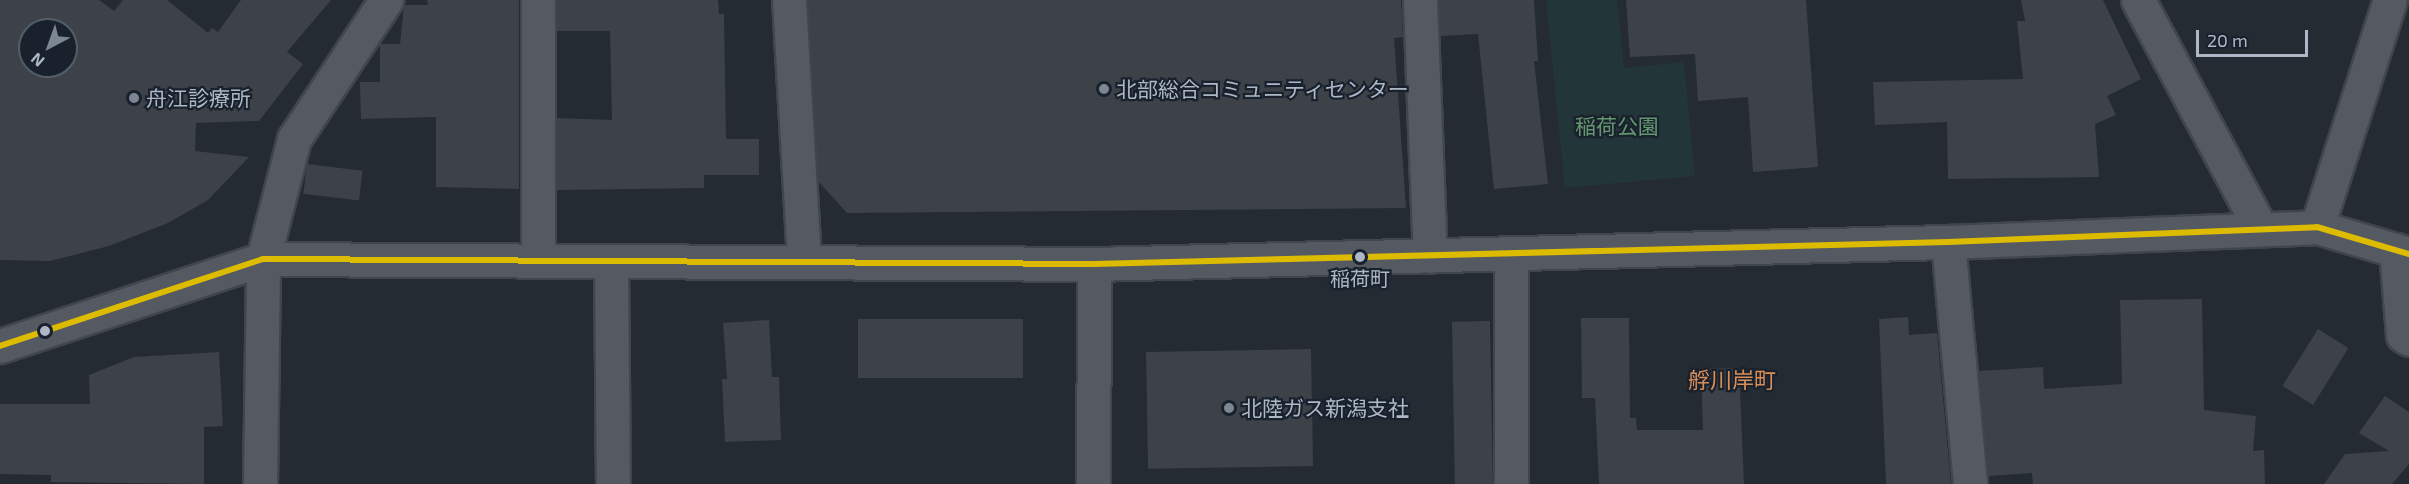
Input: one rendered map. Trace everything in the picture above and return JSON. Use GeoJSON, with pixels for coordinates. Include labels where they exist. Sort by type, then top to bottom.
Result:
{"type":"FeatureCollection","features":[{"type":"Feature","properties":{"kind":"street"},"geometry":{"type":"LineString","coordinates":[[260,484],[263,259],[294,140],[386,0]]}},
{"type":"Feature","properties":{"kind":"street"},"geometry":{"type":"LineString","coordinates":[[538,0],[538,261]]}},
{"type":"Feature","properties":{"kind":"street"},"geometry":{"type":"LineString","coordinates":[[789,0],[804,262]]}},
{"type":"Feature","properties":{"kind":"street"},"geometry":{"type":"LineString","coordinates":[[1420,0],[1430,256]]}},
{"type":"Feature","properties":{"kind":"street"},"geometry":{"type":"LineString","coordinates":[[2138,0],[2261,229]]}},
{"type":"Feature","properties":{"kind":"street"},"geometry":{"type":"LineString","coordinates":[[2317,227],[2390,0]]}},
{"type":"Feature","properties":{"kind":"street"},"geometry":{"type":"LineString","coordinates":[[0,346],[263,259],[1094,264],[1948,242],[2317,227],[2402,252],[2403,335],[2409,339]]}},
{"type":"Feature","properties":{"kind":"street"},"geometry":{"type":"LineString","coordinates":[[1948,242],[1970,484]]}},
{"type":"Feature","properties":{"kind":"street"},"geometry":{"type":"LineString","coordinates":[[1510,254],[1511,484]]}},
{"type":"Feature","properties":{"kind":"street"},"geometry":{"type":"LineString","coordinates":[[611,261],[613,484]]}},
{"type":"Feature","properties":{"kind":"street"},"geometry":{"type":"LineString","coordinates":[[1093,484],[1094,264]]}},
{"type":"Feature","properties":{"kind":"green space","name":"稲荷公園"},"geometry":{"type":"Polygon","coordinates":[[[1546,0],[1617,0],[1624,68],[1684,62],[1695,176],[1565,188],[1546,0]]]}},
{"type":"Feature","properties":{"kind":"building"},"geometry":{"type":"Polygon","coordinates":[[[0,0],[99,0],[114,11],[123,0],[167,0],[208,33],[212,28],[218,32],[241,0],[331,0],[287,52],[303,64],[259,121],[196,123],[195,151],[249,157],[208,200],[168,223],[109,246],[50,261],[0,260],[0,0]]]}},
{"type":"Feature","properties":{"kind":"building"},"geometry":{"type":"Polygon","coordinates":[[[427,0],[519,0],[519,189],[436,187],[436,117],[361,119],[360,82],[380,82],[380,44],[400,44],[404,5],[428,5],[427,0]]]}},
{"type":"Feature","properties":{"kind":"building"},"geometry":{"type":"Polygon","coordinates":[[[557,0],[718,0],[719,14],[724,14],[726,139],[759,139],[759,175],[704,175],[704,188],[557,190],[557,118],[612,120],[610,31],[557,31],[557,0]]]}},
{"type":"Feature","properties":{"kind":"building","name":"北部総合コミュニティセンター"},"geometry":{"type":"Polygon","coordinates":[[[808,0],[1401,0],[1403,37],[1394,38],[1406,208],[847,213],[818,181],[808,0]]]}},
{"type":"Feature","properties":{"kind":"building"},"geometry":{"type":"Polygon","coordinates":[[[1439,0],[1534,0],[1538,61],[1534,61],[1548,184],[1494,189],[1478,34],[1440,36],[1439,0]]]}},
{"type":"Feature","properties":{"kind":"building"},"geometry":{"type":"Polygon","coordinates":[[[1626,0],[1806,0],[1818,167],[1753,172],[1748,97],[1698,101],[1695,54],[1630,57],[1626,0]]]}},
{"type":"Feature","properties":{"kind":"building"},"geometry":{"type":"Polygon","coordinates":[[[2021,0],[2103,0],[2141,79],[2107,96],[2116,115],[2095,124],[2099,177],[1948,179],[1947,122],[1875,125],[1873,82],[2023,79],[2017,21],[2025,21],[2021,0]]]}},
{"type":"Feature","properties":{"kind":"building"},"geometry":{"type":"Polygon","coordinates":[[[307,164],[363,171],[359,201],[303,194],[307,164]]]}},
{"type":"Feature","properties":{"kind":"building"},"geometry":{"type":"Polygon","coordinates":[[[2202,299],[2204,410],[2256,416],[2253,451],[2264,450],[2265,484],[2033,484],[2032,473],[1988,476],[1979,371],[2043,367],[2044,389],[2122,384],[2120,300],[2202,299]]]}},
{"type":"Feature","properties":{"kind":"building"},"geometry":{"type":"Polygon","coordinates":[[[1908,317],[1909,335],[1937,333],[1951,484],[1886,484],[1879,319],[1908,317]]]}},
{"type":"Feature","properties":{"kind":"building"},"geometry":{"type":"Polygon","coordinates":[[[1581,318],[1629,318],[1630,418],[1636,418],[1637,430],[1703,430],[1701,369],[1739,368],[1744,484],[1599,484],[1595,398],[1582,398],[1581,318]]]}},
{"type":"Feature","properties":{"kind":"building"},"geometry":{"type":"Polygon","coordinates":[[[858,319],[1023,319],[1023,378],[858,378],[858,319]]]}},
{"type":"Feature","properties":{"kind":"building"},"geometry":{"type":"Polygon","coordinates":[[[769,320],[772,377],[779,377],[781,440],[725,442],[722,379],[727,379],[723,323],[769,320]]]}},
{"type":"Feature","properties":{"kind":"building"},"geometry":{"type":"Polygon","coordinates":[[[1490,321],[1493,484],[1455,484],[1452,322],[1490,321]]]}},
{"type":"Feature","properties":{"kind":"building"},"geometry":{"type":"Polygon","coordinates":[[[2318,329],[2349,348],[2313,405],[2282,386],[2318,329]]]}},
{"type":"Feature","properties":{"kind":"building","name":"北陸ガス新潟支社"},"geometry":{"type":"Polygon","coordinates":[[[1311,349],[1313,466],[1148,469],[1146,352],[1311,349]]]}},
{"type":"Feature","properties":{"kind":"building"},"geometry":{"type":"Polygon","coordinates":[[[219,352],[223,426],[204,427],[204,484],[51,482],[51,475],[0,474],[0,404],[90,404],[89,375],[134,357],[219,352]]]}},
{"type":"Feature","properties":{"kind":"building"},"geometry":{"type":"Polygon","coordinates":[[[2385,396],[2409,412],[2409,464],[2392,484],[2324,484],[2345,454],[2389,451],[2359,433],[2385,396]]]}},
{"type":"Feature","properties":{"kind":"transit line"},"geometry":{"type":"LineString","coordinates":[[0,346],[263,259],[1094,264],[1948,242],[2317,227],[2409,254]]}},
{"type":"Feature","properties":{"kind":"place","name":"北部総合コミュニティセンター"},"geometry":{"type":"Point","coordinates":[1104,89]}},
{"type":"Feature","properties":{"kind":"place","name":"舟江診療所"},"geometry":{"type":"Point","coordinates":[134,98]}},
{"type":"Feature","properties":{"kind":"place","name":"稲荷町"},"geometry":{"type":"Point","coordinates":[1360,257]}},
{"type":"Feature","properties":{"kind":"place","name":"北陸ガス新潟支社"},"geometry":{"type":"Point","coordinates":[1229,408]}},
{"type":"Feature","properties":{"kind":"district","name":"艀川岸町"},"geometry":{"type":"Point","coordinates":[1732,380]}}]}
